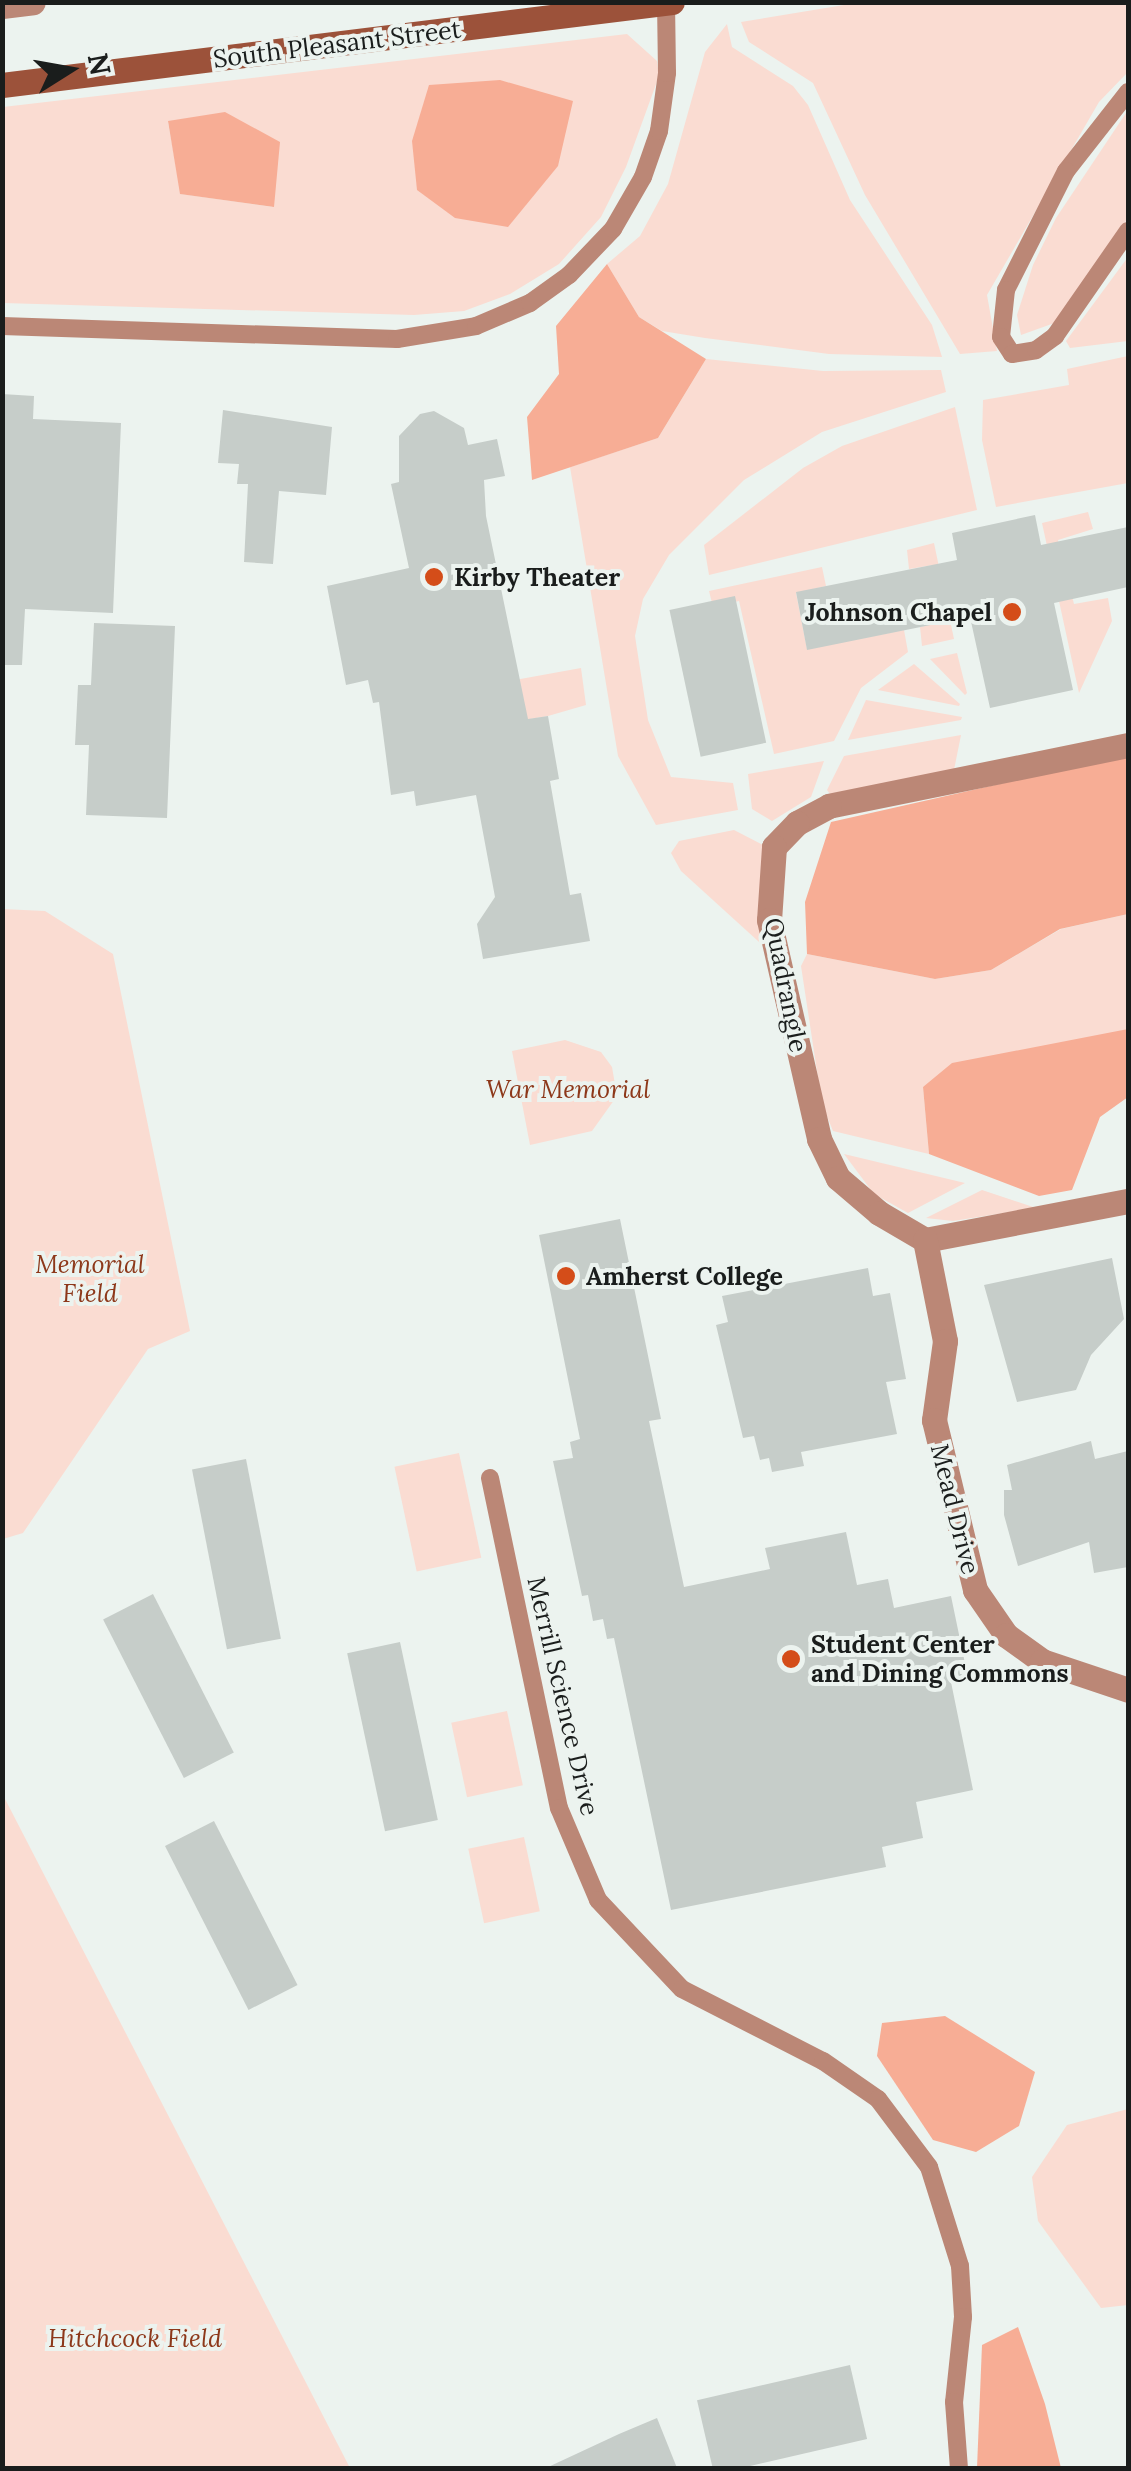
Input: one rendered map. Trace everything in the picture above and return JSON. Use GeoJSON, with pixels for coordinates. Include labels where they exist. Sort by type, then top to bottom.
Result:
{"type":"FeatureCollection","features":[{"type":"Feature","properties":{"kind":"main road","name":"South Pleasant Street"},"geometry":{"type":"LineString","coordinates":[[2,86],[669,3]]}},
{"type":"Feature","properties":{"kind":"street"},"geometry":{"type":"LineString","coordinates":[[2,6],[33,2]]}},
{"type":"Feature","properties":{"kind":"street","name":"Quadrangle"},"geometry":{"type":"LineString","coordinates":[[926,1240],[879,1213],[838,1178],[819,1139],[769,920],[774,847],[797,823],[829,806],[1128,744]]}},
{"type":"Feature","properties":{"kind":"street"},"geometry":{"type":"LineString","coordinates":[[926,1240],[1128,1202]]}},
{"type":"Feature","properties":{"kind":"street","name":"Mead Drive"},"geometry":{"type":"LineString","coordinates":[[926,1240],[945,1340],[934,1420],[975,1590],[1006,1635],[1042,1661],[1128,1690]]}},
{"type":"Feature","properties":{"kind":"lane"},"geometry":{"type":"LineString","coordinates":[[2,326],[398,339],[476,326],[530,302],[569,275],[613,229],[643,177],[667,74],[669,3]]}},
{"type":"Feature","properties":{"kind":"lane"},"geometry":{"type":"LineString","coordinates":[[1128,92],[1066,171],[1006,290],[1001,338],[1012,354],[1036,350],[1055,336],[1128,230]]}},
{"type":"Feature","properties":{"kind":"lane","name":"Merrill Science Drive"},"geometry":{"type":"LineString","coordinates":[[490,1478],[559,1808],[598,1900],[682,1989],[823,2062],[878,2100],[929,2167],[960,2266],[963,2317],[954,2402],[960,2468]]}},
{"type":"Feature","properties":{"kind":"green space"},"geometry":{"type":"Polygon","coordinates":[[[856,3],[1128,3],[1128,72],[1099,102],[987,295],[997,351],[960,354],[865,195],[813,83],[749,42],[741,22],[856,3]]]}},
{"type":"Feature","properties":{"kind":"green space"},"geometry":{"type":"Polygon","coordinates":[[[727,24],[732,47],[793,86],[808,105],[850,200],[932,325],[942,357],[829,354],[705,338],[662,331],[639,317],[607,264],[640,236],[668,184],[705,52],[727,24]]]}},
{"type":"Feature","properties":{"kind":"green space"},"geometry":{"type":"Polygon","coordinates":[[[627,34],[657,61],[659,76],[626,167],[601,217],[559,264],[510,294],[464,311],[414,315],[3,303],[3,107],[627,34]],[[168,122],[181,194],[273,207],[168,122]]]}},
{"type":"Feature","properties":{"kind":"green space"},"geometry":{"type":"Polygon","coordinates":[[[1128,110],[1128,218],[1060,321],[1021,335],[1017,315],[1033,265],[1056,218],[1128,110]]]}},
{"type":"Feature","properties":{"kind":"green space"},"geometry":{"type":"Polygon","coordinates":[[[1128,257],[1128,341],[1070,348],[1066,341],[1128,257]]]}},
{"type":"Feature","properties":{"kind":"green space"},"geometry":{"type":"Polygon","coordinates":[[[1128,356],[1128,483],[996,507],[982,440],[983,400],[1069,385],[1067,369],[1128,356]]]}},
{"type":"Feature","properties":{"kind":"green space"},"geometry":{"type":"Polygon","coordinates":[[[706,359],[823,371],[941,370],[946,392],[822,432],[744,480],[669,555],[643,599],[635,636],[648,720],[671,777],[733,783],[738,810],[656,825],[618,756],[570,467],[658,438],[706,359]]]}},
{"type":"Feature","properties":{"kind":"green space"},"geometry":{"type":"Polygon","coordinates":[[[955,407],[977,510],[709,575],[704,545],[803,468],[842,446],[955,407]]]}},
{"type":"Feature","properties":{"kind":"green space"},"geometry":{"type":"Polygon","coordinates":[[[1088,512],[1093,529],[1058,540],[1074,604],[1108,598],[1112,621],[1079,693],[1042,523],[1088,512]]]}},
{"type":"Feature","properties":{"kind":"green space"},"geometry":{"type":"Polygon","coordinates":[[[934,543],[954,639],[922,646],[920,627],[944,622],[933,565],[909,569],[907,550],[934,543]]]}},
{"type":"Feature","properties":{"kind":"green space"},"geometry":{"type":"Polygon","coordinates":[[[822,567],[826,586],[796,593],[807,649],[904,630],[908,652],[861,688],[834,741],[774,754],[739,601],[713,607],[709,591],[822,567]]]}},
{"type":"Feature","properties":{"kind":"green space"},"geometry":{"type":"Polygon","coordinates":[[[957,653],[967,693],[965,695],[930,659],[957,653]]]}},
{"type":"Feature","properties":{"kind":"green space"},"geometry":{"type":"Polygon","coordinates":[[[914,664],[960,704],[959,706],[878,690],[914,664]]]}},
{"type":"Feature","properties":{"kind":"green space"},"geometry":{"type":"Polygon","coordinates":[[[581,668],[586,705],[548,716],[458,731],[431,695],[581,668]]]}},
{"type":"Feature","properties":{"kind":"green space"},"geometry":{"type":"Polygon","coordinates":[[[866,700],[962,717],[848,740],[866,700]]]}},
{"type":"Feature","properties":{"kind":"green space"},"geometry":{"type":"Polygon","coordinates":[[[961,735],[954,770],[830,794],[827,790],[844,756],[961,735]]]}},
{"type":"Feature","properties":{"kind":"green space"},"geometry":{"type":"Polygon","coordinates":[[[824,761],[811,797],[772,821],[752,809],[748,774],[824,761]]]}},
{"type":"Feature","properties":{"kind":"green space"},"geometry":{"type":"Polygon","coordinates":[[[734,830],[767,847],[770,952],[681,871],[671,853],[679,841],[734,830]]]}},
{"type":"Feature","properties":{"kind":"green space","name":"Memorial Field"},"geometry":{"type":"Polygon","coordinates":[[[2,909],[45,911],[113,954],[190,1331],[148,1349],[23,1533],[3,1539],[2,909]]]}},
{"type":"Feature","properties":{"kind":"green space"},"geometry":{"type":"Polygon","coordinates":[[[1128,914],[1128,1029],[923,1087],[929,1154],[833,1131],[822,1104],[801,966],[807,954],[935,979],[991,970],[1061,929],[1128,914]]]}},
{"type":"Feature","properties":{"kind":"green space","name":"War Memorial"},"geometry":{"type":"Polygon","coordinates":[[[565,1040],[601,1052],[612,1067],[617,1096],[592,1131],[530,1145],[512,1051],[565,1040]]]}},
{"type":"Feature","properties":{"kind":"green space"},"geometry":{"type":"Polygon","coordinates":[[[844,1154],[965,1183],[908,1213],[874,1194],[844,1154]]]}},
{"type":"Feature","properties":{"kind":"green space"},"geometry":{"type":"Polygon","coordinates":[[[982,1190],[1036,1208],[953,1221],[926,1218],[982,1190]]]}},
{"type":"Feature","properties":{"kind":"green space"},"geometry":{"type":"Polygon","coordinates":[[[459,1453],[481,1558],[417,1571],[394,1467],[459,1453]]]}},
{"type":"Feature","properties":{"kind":"green space"},"geometry":{"type":"Polygon","coordinates":[[[507,1711],[523,1785],[467,1797],[451,1723],[507,1711]]]}},
{"type":"Feature","properties":{"kind":"green space","name":"Hitchcock Field"},"geometry":{"type":"Polygon","coordinates":[[[3,1795],[350,2468],[3,2468],[3,1795]]]}},
{"type":"Feature","properties":{"kind":"green space"},"geometry":{"type":"Polygon","coordinates":[[[524,1837],[540,1911],[484,1923],[468,1849],[524,1837]]]}},
{"type":"Feature","properties":{"kind":"green space"},"geometry":{"type":"Polygon","coordinates":[[[1128,2109],[1128,2305],[1101,2308],[1038,2221],[1032,2177],[1067,2125],[1128,2109]]]}},
{"type":"Feature","properties":{"kind":"shaded area"},"geometry":{"type":"Polygon","coordinates":[[[500,80],[573,101],[558,166],[508,227],[455,218],[417,190],[412,141],[429,85],[500,80]]]}},
{"type":"Feature","properties":{"kind":"shaded area"},"geometry":{"type":"Polygon","coordinates":[[[225,112],[280,142],[274,207],[180,194],[168,121],[225,112]]]}},
{"type":"Feature","properties":{"kind":"shaded area"},"geometry":{"type":"Polygon","coordinates":[[[607,264],[639,317],[706,359],[658,438],[532,480],[527,417],[559,374],[556,326],[607,264]]]}},
{"type":"Feature","properties":{"kind":"shaded area"},"geometry":{"type":"Polygon","coordinates":[[[1128,755],[1128,914],[1060,929],[991,970],[935,979],[807,954],[805,902],[831,822],[1128,755]]]}},
{"type":"Feature","properties":{"kind":"shaded area"},"geometry":{"type":"Polygon","coordinates":[[[1128,1029],[1128,1097],[1100,1117],[1072,1190],[1039,1196],[929,1154],[923,1087],[952,1063],[1128,1029]]]}},
{"type":"Feature","properties":{"kind":"shaded area"},"geometry":{"type":"Polygon","coordinates":[[[945,2016],[1035,2072],[1019,2126],[976,2152],[933,2140],[877,2056],[882,2023],[945,2016]]]}},
{"type":"Feature","properties":{"kind":"shaded area"},"geometry":{"type":"Polygon","coordinates":[[[1018,2327],[1045,2404],[1061,2468],[977,2468],[982,2345],[1018,2327]]]}},
{"type":"Feature","properties":{"kind":"building"},"geometry":{"type":"Polygon","coordinates":[[[2,394],[34,396],[33,419],[121,423],[113,613],[25,609],[22,665],[2,665],[2,394]]]}},
{"type":"Feature","properties":{"kind":"building"},"geometry":{"type":"Polygon","coordinates":[[[223,410],[332,427],[326,495],[279,491],[273,564],[244,562],[248,484],[237,484],[239,464],[218,463],[223,410]]]}},
{"type":"Feature","properties":{"kind":"building"},"geometry":{"type":"Polygon","coordinates":[[[434,411],[464,428],[468,445],[497,439],[505,476],[484,480],[486,516],[528,719],[548,716],[559,779],[550,781],[570,895],[581,893],[590,941],[483,959],[477,924],[495,897],[476,795],[416,806],[414,791],[391,795],[379,702],[373,703],[368,680],[346,685],[327,586],[409,568],[391,484],[399,482],[399,436],[420,414],[434,411]]]}},
{"type":"Feature","properties":{"kind":"building"},"geometry":{"type":"Polygon","coordinates":[[[1035,515],[1041,545],[1128,527],[1128,587],[1054,603],[1073,690],[990,708],[970,617],[807,650],[796,592],[957,560],[952,533],[1035,515]]]}},
{"type":"Feature","properties":{"kind":"building"},"geometry":{"type":"Polygon","coordinates":[[[735,596],[766,743],[701,757],[669,610],[735,596]]]}},
{"type":"Feature","properties":{"kind":"building"},"geometry":{"type":"Polygon","coordinates":[[[94,623],[175,626],[167,818],[86,815],[89,745],[75,745],[78,685],[91,685],[94,623]]]}},
{"type":"Feature","properties":{"kind":"building","name":"Student Center and Dining Commons"},"geometry":{"type":"Polygon","coordinates":[[[620,1219],[661,1419],[649,1421],[684,1587],[770,1569],[765,1548],[846,1532],[857,1585],[888,1579],[894,1608],[951,1596],[968,1678],[951,1682],[973,1790],[916,1802],[923,1838],[882,1847],[886,1867],[671,1910],[614,1638],[607,1639],[603,1619],[593,1621],[588,1595],[582,1596],[553,1461],[573,1458],[570,1442],[580,1439],[539,1235],[620,1219]]]}},
{"type":"Feature","properties":{"kind":"building"},"geometry":{"type":"Polygon","coordinates":[[[1112,1258],[1124,1319],[1091,1355],[1076,1390],[1017,1402],[984,1285],[1112,1258]]]}},
{"type":"Feature","properties":{"kind":"building"},"geometry":{"type":"Polygon","coordinates":[[[868,1268],[873,1296],[890,1293],[906,1379],[886,1382],[897,1434],[801,1452],[804,1466],[772,1472],[769,1458],[760,1460],[754,1436],[743,1438],[716,1325],[728,1322],[722,1296],[868,1268]]]}},
{"type":"Feature","properties":{"kind":"building"},"geometry":{"type":"Polygon","coordinates":[[[1091,1441],[1095,1459],[1128,1451],[1128,1567],[1094,1573],[1089,1542],[1018,1566],[1004,1515],[1004,1490],[1012,1490],[1007,1465],[1091,1441]]]}},
{"type":"Feature","properties":{"kind":"building"},"geometry":{"type":"Polygon","coordinates":[[[246,1459],[281,1639],[227,1649],[192,1469],[246,1459]]]}},
{"type":"Feature","properties":{"kind":"building"},"geometry":{"type":"Polygon","coordinates":[[[153,1594],[234,1753],[184,1778],[103,1619],[153,1594]]]}},
{"type":"Feature","properties":{"kind":"building"},"geometry":{"type":"Polygon","coordinates":[[[400,1642],[438,1820],[385,1831],[347,1653],[400,1642]]]}},
{"type":"Feature","properties":{"kind":"building"},"geometry":{"type":"Polygon","coordinates":[[[214,1821],[298,1985],[249,2010],[165,1846],[214,1821]]]}},
{"type":"Feature","properties":{"kind":"building"},"geometry":{"type":"Polygon","coordinates":[[[850,2365],[867,2439],[742,2468],[713,2468],[697,2400],[850,2365]]]}},
{"type":"Feature","properties":{"kind":"building"},"geometry":{"type":"Polygon","coordinates":[[[657,2418],[677,2468],[546,2468],[619,2434],[657,2418]]]}},
{"type":"Feature","properties":{"kind":"place","name":"Kirby Theater"},"geometry":{"type":"Point","coordinates":[434,577]}},
{"type":"Feature","properties":{"kind":"place","name":"Johnson Chapel"},"geometry":{"type":"Point","coordinates":[1012,612]}},
{"type":"Feature","properties":{"kind":"place","name":"Amherst College"},"geometry":{"type":"Point","coordinates":[566,1276]}},
{"type":"Feature","properties":{"kind":"place","name":"Student Center and Dining Commons"},"geometry":{"type":"Point","coordinates":[791,1659]}}]}
